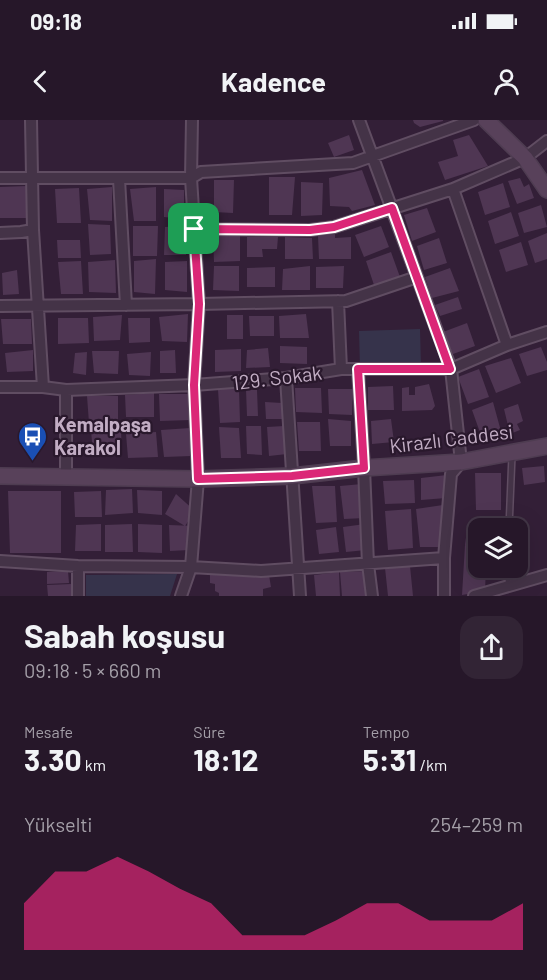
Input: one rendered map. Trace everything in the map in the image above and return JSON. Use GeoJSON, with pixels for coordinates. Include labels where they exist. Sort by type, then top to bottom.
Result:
{"type":"FeatureCollection","features":[{"type":"Feature","properties":{"kind":"main road"},"geometry":{"type":"LineString","coordinates":[[486,120],[525,158],[547,190]]}},
{"type":"Feature","properties":{"kind":"main road","name":"Kirazlı Caddesi"},"geometry":{"type":"LineString","coordinates":[[0,476],[198,479],[292,476],[364,468],[461,462],[547,446]]}},
{"type":"Feature","properties":{"kind":"street"},"geometry":{"type":"LineString","coordinates":[[31,120],[33,230],[43,387]]}},
{"type":"Feature","properties":{"kind":"street"},"geometry":{"type":"LineString","coordinates":[[181,596],[191,567],[198,479],[194,385],[199,304],[191,178],[192,120]]}},
{"type":"Feature","properties":{"kind":"street"},"geometry":{"type":"LineString","coordinates":[[359,120],[450,369],[461,462],[451,474],[444,558],[444,596]]}},
{"type":"Feature","properties":{"kind":"street"},"geometry":{"type":"LineString","coordinates":[[0,178],[191,178],[201,172],[353,163],[474,120]]}},
{"type":"Feature","properties":{"kind":"street"},"geometry":{"type":"LineString","coordinates":[[194,229],[310,230],[334,227],[453,189],[525,158],[547,141]]}},
{"type":"Feature","properties":{"kind":"street"},"geometry":{"type":"LineString","coordinates":[[119,179],[126,305]]}},
{"type":"Feature","properties":{"kind":"street"},"geometry":{"type":"LineString","coordinates":[[453,189],[507,345]]}},
{"type":"Feature","properties":{"kind":"street"},"geometry":{"type":"LineString","coordinates":[[0,232],[33,230]]}},
{"type":"Feature","properties":{"kind":"street"},"geometry":{"type":"LineString","coordinates":[[0,306],[346,301],[417,277]]}},
{"type":"Feature","properties":{"kind":"street"},"geometry":{"type":"LineString","coordinates":[[338,301],[341,369]]}},
{"type":"Feature","properties":{"kind":"street","name":"129. Sokak"},"geometry":{"type":"LineString","coordinates":[[0,387],[43,387],[66,390],[194,385],[286,378],[341,369],[450,369],[507,345],[547,332]]}},
{"type":"Feature","properties":{"kind":"street"},"geometry":{"type":"LineString","coordinates":[[358,369],[368,564],[372,596]]}},
{"type":"Feature","properties":{"kind":"street"},"geometry":{"type":"LineString","coordinates":[[286,378],[300,596]]}},
{"type":"Feature","properties":{"kind":"street"},"geometry":{"type":"LineString","coordinates":[[66,390],[66,476]]}},
{"type":"Feature","properties":{"kind":"street"},"geometry":{"type":"LineString","coordinates":[[0,561],[78,566],[191,567],[261,571],[444,558]]}},
{"type":"Feature","properties":{"kind":"street"},"geometry":{"type":"LineString","coordinates":[[78,566],[78,596]]}},
{"type":"Feature","properties":{"kind":"street"},"geometry":{"type":"LineString","coordinates":[[474,596],[547,575]]}},
{"type":"Feature","properties":{"kind":"lane"},"geometry":{"type":"LineString","coordinates":[[509,518],[512,453]]}},
{"type":"Feature","properties":{"kind":"lane"},"geometry":{"type":"LineString","coordinates":[[508,578],[508,586]]}},
{"type":"Feature","properties":{"kind":"shaded area"},"geometry":{"type":"Polygon","coordinates":[[[420,329],[421,366],[360,368],[359,331],[420,329]]]}},
{"type":"Feature","properties":{"kind":"shaded area"},"geometry":{"type":"Polygon","coordinates":[[[177,574],[170,596],[86,596],[86,575],[177,574]]]}},
{"type":"Feature","properties":{"kind":"building"},"geometry":{"type":"Polygon","coordinates":[[[413,120],[443,120],[443,121],[420,127],[413,120]]]}},
{"type":"Feature","properties":{"kind":"building"},"geometry":{"type":"Polygon","coordinates":[[[349,135],[354,150],[334,157],[328,143],[349,135]]]}},
{"type":"Feature","properties":{"kind":"building"},"geometry":{"type":"Polygon","coordinates":[[[469,135],[488,166],[445,180],[438,162],[458,156],[453,140],[469,135]]]}},
{"type":"Feature","properties":{"kind":"building"},"geometry":{"type":"Polygon","coordinates":[[[362,170],[375,205],[352,211],[349,207],[330,206],[329,178],[362,170]]]}},
{"type":"Feature","properties":{"kind":"building"},"geometry":{"type":"Polygon","coordinates":[[[269,177],[295,177],[292,215],[269,215],[269,177]]]}},
{"type":"Feature","properties":{"kind":"building"},"geometry":{"type":"Polygon","coordinates":[[[520,178],[524,187],[529,184],[534,198],[517,204],[508,181],[520,178]]]}},
{"type":"Feature","properties":{"kind":"building"},"geometry":{"type":"Polygon","coordinates":[[[214,180],[234,180],[233,213],[214,212],[214,180]]]}},
{"type":"Feature","properties":{"kind":"building"},"geometry":{"type":"Polygon","coordinates":[[[301,182],[323,183],[322,215],[301,216],[301,182]]]}},
{"type":"Feature","properties":{"kind":"building"},"geometry":{"type":"Polygon","coordinates":[[[503,183],[510,207],[485,215],[478,192],[503,183]]]}},
{"type":"Feature","properties":{"kind":"building"},"geometry":{"type":"Polygon","coordinates":[[[27,186],[27,218],[0,218],[0,187],[27,186]]]}},
{"type":"Feature","properties":{"kind":"building"},"geometry":{"type":"Polygon","coordinates":[[[112,187],[112,221],[90,220],[87,189],[112,187]]]}},
{"type":"Feature","properties":{"kind":"building"},"geometry":{"type":"Polygon","coordinates":[[[156,187],[156,221],[134,221],[130,189],[156,187]]]}},
{"type":"Feature","properties":{"kind":"building"},"geometry":{"type":"Polygon","coordinates":[[[79,188],[81,223],[57,223],[55,189],[79,188]]]}},
{"type":"Feature","properties":{"kind":"building"},"geometry":{"type":"Polygon","coordinates":[[[164,189],[184,190],[184,219],[164,217],[164,189]]]}},
{"type":"Feature","properties":{"kind":"building"},"geometry":{"type":"Polygon","coordinates":[[[541,205],[547,227],[524,233],[518,213],[541,205]]]}},
{"type":"Feature","properties":{"kind":"building"},"geometry":{"type":"Polygon","coordinates":[[[427,208],[436,232],[412,241],[404,215],[427,208]]]}},
{"type":"Feature","properties":{"kind":"building"},"geometry":{"type":"Polygon","coordinates":[[[511,212],[519,236],[495,244],[488,221],[511,212]]]}},
{"type":"Feature","properties":{"kind":"building"},"geometry":{"type":"Polygon","coordinates":[[[88,224],[110,225],[111,254],[90,255],[88,224]]]}},
{"type":"Feature","properties":{"kind":"building"},"geometry":{"type":"Polygon","coordinates":[[[133,226],[158,226],[157,256],[133,256],[133,226]]]}},
{"type":"Feature","properties":{"kind":"building"},"geometry":{"type":"Polygon","coordinates":[[[186,226],[186,255],[164,255],[165,227],[186,226]]]}},
{"type":"Feature","properties":{"kind":"building"},"geometry":{"type":"Polygon","coordinates":[[[381,226],[389,247],[364,257],[355,235],[381,226]]]}},
{"type":"Feature","properties":{"kind":"building"},"geometry":{"type":"Polygon","coordinates":[[[547,233],[547,259],[535,263],[528,241],[547,233]]]}},
{"type":"Feature","properties":{"kind":"building"},"geometry":{"type":"Polygon","coordinates":[[[335,234],[335,238],[351,237],[351,259],[319,259],[318,236],[335,234]]]}},
{"type":"Feature","properties":{"kind":"building"},"geometry":{"type":"Polygon","coordinates":[[[213,236],[240,236],[240,261],[214,262],[213,236]]]}},
{"type":"Feature","properties":{"kind":"building"},"geometry":{"type":"Polygon","coordinates":[[[247,237],[278,237],[277,249],[262,249],[263,257],[247,257],[247,237]]]}},
{"type":"Feature","properties":{"kind":"building"},"geometry":{"type":"Polygon","coordinates":[[[285,237],[312,238],[313,259],[285,259],[285,237]]]}},
{"type":"Feature","properties":{"kind":"building"},"geometry":{"type":"Polygon","coordinates":[[[439,238],[447,263],[424,270],[417,246],[439,238]]]}},
{"type":"Feature","properties":{"kind":"building"},"geometry":{"type":"Polygon","coordinates":[[[57,240],[80,240],[81,258],[58,258],[57,240]]]}},
{"type":"Feature","properties":{"kind":"building"},"geometry":{"type":"Polygon","coordinates":[[[521,242],[528,265],[506,272],[499,250],[521,242]]]}},
{"type":"Feature","properties":{"kind":"building"},"geometry":{"type":"Polygon","coordinates":[[[391,252],[400,277],[374,285],[366,261],[391,252]]]}},
{"type":"Feature","properties":{"kind":"building"},"geometry":{"type":"Polygon","coordinates":[[[156,259],[155,294],[134,292],[134,261],[156,259]]]}},
{"type":"Feature","properties":{"kind":"building"},"geometry":{"type":"Polygon","coordinates":[[[115,260],[116,293],[89,292],[88,262],[115,260]]]}},
{"type":"Feature","properties":{"kind":"building"},"geometry":{"type":"Polygon","coordinates":[[[81,261],[83,294],[61,294],[58,262],[81,261]]]}},
{"type":"Feature","properties":{"kind":"building"},"geometry":{"type":"Polygon","coordinates":[[[187,261],[187,292],[165,290],[165,262],[187,261]]]}},
{"type":"Feature","properties":{"kind":"building"},"geometry":{"type":"Polygon","coordinates":[[[214,266],[239,266],[239,291],[213,290],[214,266]]]}},
{"type":"Feature","properties":{"kind":"building"},"geometry":{"type":"Polygon","coordinates":[[[310,266],[310,290],[282,290],[283,269],[310,266]]]}},
{"type":"Feature","properties":{"kind":"building"},"geometry":{"type":"Polygon","coordinates":[[[344,266],[343,288],[316,288],[316,267],[344,266]]]}},
{"type":"Feature","properties":{"kind":"building"},"geometry":{"type":"Polygon","coordinates":[[[275,267],[275,287],[247,287],[247,268],[275,267]]]}},
{"type":"Feature","properties":{"kind":"building"},"geometry":{"type":"Polygon","coordinates":[[[450,268],[459,291],[432,298],[425,277],[450,268]]]}},
{"type":"Feature","properties":{"kind":"building"},"geometry":{"type":"Polygon","coordinates":[[[17,270],[19,294],[3,295],[2,273],[17,270]]]}},
{"type":"Feature","properties":{"kind":"building"},"geometry":{"type":"Polygon","coordinates":[[[458,297],[462,309],[440,316],[435,305],[458,297]]]}},
{"type":"Feature","properties":{"kind":"building"},"geometry":{"type":"Polygon","coordinates":[[[188,314],[187,342],[162,341],[159,317],[188,314]]]}},
{"type":"Feature","properties":{"kind":"building"},"geometry":{"type":"Polygon","coordinates":[[[306,314],[309,338],[280,338],[279,316],[306,314]]]}},
{"type":"Feature","properties":{"kind":"building"},"geometry":{"type":"Polygon","coordinates":[[[122,315],[120,340],[94,341],[93,317],[122,315]]]}},
{"type":"Feature","properties":{"kind":"building"},"geometry":{"type":"Polygon","coordinates":[[[227,315],[243,315],[243,339],[227,339],[227,315]]]}},
{"type":"Feature","properties":{"kind":"building"},"geometry":{"type":"Polygon","coordinates":[[[249,316],[274,316],[274,336],[250,336],[249,316]]]}},
{"type":"Feature","properties":{"kind":"building"},"geometry":{"type":"Polygon","coordinates":[[[58,318],[88,318],[89,343],[58,344],[58,318]]]}},
{"type":"Feature","properties":{"kind":"building"},"geometry":{"type":"Polygon","coordinates":[[[128,318],[150,318],[150,342],[129,343],[128,318]]]}},
{"type":"Feature","properties":{"kind":"building"},"geometry":{"type":"Polygon","coordinates":[[[1,319],[31,319],[32,344],[3,344],[1,319]]]}},
{"type":"Feature","properties":{"kind":"building"},"geometry":{"type":"Polygon","coordinates":[[[467,323],[475,346],[453,354],[443,332],[467,323]]]}},
{"type":"Feature","properties":{"kind":"building"},"geometry":{"type":"Polygon","coordinates":[[[280,346],[307,347],[307,364],[280,363],[280,346]]]}},
{"type":"Feature","properties":{"kind":"building"},"geometry":{"type":"Polygon","coordinates":[[[541,347],[547,362],[547,370],[527,376],[519,354],[541,347]]]}},
{"type":"Feature","properties":{"kind":"building"},"geometry":{"type":"Polygon","coordinates":[[[268,348],[270,367],[246,368],[247,350],[268,348]]]}},
{"type":"Feature","properties":{"kind":"building"},"geometry":{"type":"Polygon","coordinates":[[[241,349],[241,371],[215,372],[215,350],[241,349]]]}},
{"type":"Feature","properties":{"kind":"building"},"geometry":{"type":"Polygon","coordinates":[[[33,350],[33,371],[7,372],[5,353],[33,350]]]}},
{"type":"Feature","properties":{"kind":"building"},"geometry":{"type":"Polygon","coordinates":[[[175,350],[176,373],[160,373],[160,351],[175,350]]]}},
{"type":"Feature","properties":{"kind":"building"},"geometry":{"type":"Polygon","coordinates":[[[92,351],[119,351],[118,374],[94,373],[92,351]]]}},
{"type":"Feature","properties":{"kind":"building"},"geometry":{"type":"Polygon","coordinates":[[[87,352],[86,375],[73,373],[75,353],[87,352]]]}},
{"type":"Feature","properties":{"kind":"building"},"geometry":{"type":"Polygon","coordinates":[[[151,352],[150,376],[129,375],[127,354],[151,352]]]}},
{"type":"Feature","properties":{"kind":"building"},"geometry":{"type":"Polygon","coordinates":[[[511,358],[521,383],[496,393],[485,366],[511,358]]]}},
{"type":"Feature","properties":{"kind":"building"},"geometry":{"type":"Polygon","coordinates":[[[479,369],[489,397],[468,404],[458,377],[479,369]]]}},
{"type":"Feature","properties":{"kind":"building"},"geometry":{"type":"Polygon","coordinates":[[[429,384],[435,406],[432,410],[402,411],[402,388],[409,387],[409,395],[415,395],[415,387],[429,384]]]}},
{"type":"Feature","properties":{"kind":"building"},"geometry":{"type":"Polygon","coordinates":[[[393,386],[394,410],[368,410],[368,387],[393,386]]]}},
{"type":"Feature","properties":{"kind":"building"},"geometry":{"type":"Polygon","coordinates":[[[295,388],[321,388],[322,413],[296,412],[295,388]]]}},
{"type":"Feature","properties":{"kind":"building"},"geometry":{"type":"Polygon","coordinates":[[[218,389],[239,389],[240,422],[220,423],[218,389]]]}},
{"type":"Feature","properties":{"kind":"building"},"geometry":{"type":"Polygon","coordinates":[[[328,389],[353,389],[352,415],[329,414],[328,389]]]}},
{"type":"Feature","properties":{"kind":"building"},"geometry":{"type":"Polygon","coordinates":[[[246,390],[257,390],[258,416],[247,416],[246,390]]]}},
{"type":"Feature","properties":{"kind":"building"},"geometry":{"type":"Polygon","coordinates":[[[154,393],[154,417],[126,417],[125,395],[154,393]]]}},
{"type":"Feature","properties":{"kind":"building"},"geometry":{"type":"Polygon","coordinates":[[[159,394],[189,394],[191,420],[160,421],[159,394]]]}},
{"type":"Feature","properties":{"kind":"building"},"geometry":{"type":"Polygon","coordinates":[[[87,396],[118,396],[118,422],[89,423],[87,396]]]}},
{"type":"Feature","properties":{"kind":"building"},"geometry":{"type":"Polygon","coordinates":[[[265,402],[282,403],[284,419],[266,419],[265,402]]]}},
{"type":"Feature","properties":{"kind":"building"},"geometry":{"type":"Polygon","coordinates":[[[493,402],[502,435],[482,438],[472,410],[493,402]]]}},
{"type":"Feature","properties":{"kind":"building"},"geometry":{"type":"Polygon","coordinates":[[[518,404],[523,421],[517,424],[520,430],[510,434],[504,409],[518,404]]]}},
{"type":"Feature","properties":{"kind":"building"},"geometry":{"type":"Polygon","coordinates":[[[328,419],[351,421],[351,446],[330,446],[328,419]]]}},
{"type":"Feature","properties":{"kind":"building"},"geometry":{"type":"Polygon","coordinates":[[[391,419],[394,442],[372,444],[371,421],[391,419]]]}},
{"type":"Feature","properties":{"kind":"building"},"geometry":{"type":"Polygon","coordinates":[[[297,422],[320,422],[321,451],[299,451],[297,422]]]}},
{"type":"Feature","properties":{"kind":"building"},"geometry":{"type":"Polygon","coordinates":[[[246,426],[261,426],[262,455],[247,454],[246,426]]]}},
{"type":"Feature","properties":{"kind":"building"},"geometry":{"type":"Polygon","coordinates":[[[284,426],[287,454],[269,456],[267,427],[284,426]]]}},
{"type":"Feature","properties":{"kind":"building"},"geometry":{"type":"Polygon","coordinates":[[[219,427],[239,428],[241,458],[221,458],[219,427]]]}},
{"type":"Feature","properties":{"kind":"building"},"geometry":{"type":"Polygon","coordinates":[[[190,428],[191,456],[164,457],[161,430],[190,428]]]}},
{"type":"Feature","properties":{"kind":"building"},"geometry":{"type":"Polygon","coordinates":[[[91,429],[121,430],[122,456],[93,456],[91,429]]]}},
{"type":"Feature","properties":{"kind":"building"},"geometry":{"type":"Polygon","coordinates":[[[156,432],[158,457],[128,458],[126,434],[156,432]]]}},
{"type":"Feature","properties":{"kind":"building"},"geometry":{"type":"Polygon","coordinates":[[[544,466],[545,482],[524,485],[522,468],[544,466]]]}},
{"type":"Feature","properties":{"kind":"building"},"geometry":{"type":"Polygon","coordinates":[[[475,473],[501,473],[501,510],[476,510],[475,473]]]}},
{"type":"Feature","properties":{"kind":"building"},"geometry":{"type":"Polygon","coordinates":[[[447,475],[446,498],[421,500],[421,478],[447,475]]]}},
{"type":"Feature","properties":{"kind":"building"},"geometry":{"type":"Polygon","coordinates":[[[414,480],[415,503],[385,504],[383,481],[414,480]]]}},
{"type":"Feature","properties":{"kind":"building"},"geometry":{"type":"Polygon","coordinates":[[[362,484],[365,518],[344,519],[340,486],[362,484]]]}},
{"type":"Feature","properties":{"kind":"building"},"geometry":{"type":"Polygon","coordinates":[[[312,486],[335,486],[337,522],[316,523],[312,486]]]}},
{"type":"Feature","properties":{"kind":"building"},"geometry":{"type":"Polygon","coordinates":[[[132,489],[133,513],[105,515],[106,490],[132,489]]]}},
{"type":"Feature","properties":{"kind":"building"},"geometry":{"type":"Polygon","coordinates":[[[137,490],[162,491],[162,515],[138,513],[137,490]]]}},
{"type":"Feature","properties":{"kind":"building"},"geometry":{"type":"Polygon","coordinates":[[[8,491],[61,491],[61,553],[10,553],[8,491]]]}},
{"type":"Feature","properties":{"kind":"building"},"geometry":{"type":"Polygon","coordinates":[[[101,491],[102,517],[75,517],[74,492],[101,491]]]}},
{"type":"Feature","properties":{"kind":"building"},"geometry":{"type":"Polygon","coordinates":[[[176,494],[195,511],[185,526],[165,514],[176,494]]]}},
{"type":"Feature","properties":{"kind":"building"},"geometry":{"type":"Polygon","coordinates":[[[443,505],[441,547],[420,547],[416,509],[443,505]]]}},
{"type":"Feature","properties":{"kind":"building"},"geometry":{"type":"Polygon","coordinates":[[[411,509],[413,548],[388,550],[385,511],[411,509]]]}},
{"type":"Feature","properties":{"kind":"building"},"geometry":{"type":"Polygon","coordinates":[[[101,524],[101,551],[75,551],[76,525],[101,524]]]}},
{"type":"Feature","properties":{"kind":"building"},"geometry":{"type":"Polygon","coordinates":[[[132,524],[133,552],[105,552],[105,525],[132,524]]]}},
{"type":"Feature","properties":{"kind":"building"},"geometry":{"type":"Polygon","coordinates":[[[138,524],[162,525],[162,553],[138,552],[138,524]]]}},
{"type":"Feature","properties":{"kind":"building"},"geometry":{"type":"Polygon","coordinates":[[[365,524],[366,550],[346,552],[343,527],[365,524]]]}},
{"type":"Feature","properties":{"kind":"building"},"geometry":{"type":"Polygon","coordinates":[[[169,525],[194,526],[189,550],[170,551],[169,525]]]}},
{"type":"Feature","properties":{"kind":"building"},"geometry":{"type":"Polygon","coordinates":[[[336,527],[339,552],[319,554],[316,530],[336,527]]]}},
{"type":"Feature","properties":{"kind":"building"},"geometry":{"type":"Polygon","coordinates":[[[467,530],[468,530],[468,545],[465,545],[467,530]]]}},
{"type":"Feature","properties":{"kind":"building"},"geometry":{"type":"Polygon","coordinates":[[[465,545],[468,546],[468,578],[486,578],[485,591],[462,595],[465,545]]]}},
{"type":"Feature","properties":{"kind":"building"},"geometry":{"type":"Polygon","coordinates":[[[410,566],[413,596],[388,596],[385,568],[410,566]]]}},
{"type":"Feature","properties":{"kind":"building"},"geometry":{"type":"Polygon","coordinates":[[[210,570],[269,575],[271,587],[263,589],[263,596],[219,596],[219,593],[215,591],[215,584],[210,583],[210,570]]]}},
{"type":"Feature","properties":{"kind":"building"},"geometry":{"type":"Polygon","coordinates":[[[68,571],[69,583],[47,584],[47,572],[68,571]]]}},
{"type":"Feature","properties":{"kind":"building"},"geometry":{"type":"Polygon","coordinates":[[[366,571],[368,596],[342,596],[340,572],[366,571]]]}},
{"type":"Feature","properties":{"kind":"building"},"geometry":{"type":"Polygon","coordinates":[[[339,572],[340,596],[316,596],[314,575],[339,572]]]}},
{"type":"Feature","properties":{"kind":"building"},"geometry":{"type":"Polygon","coordinates":[[[71,584],[72,596],[48,596],[47,585],[71,584]]]}},
{"type":"Feature","properties":{"kind":"place","name":"Kemalpaşa Karakol"},"geometry":{"type":"Point","coordinates":[33,462]}},
{"type":"Feature","properties":{"kind":"route"},"geometry":{"type":"LineString","coordinates":[[392,208],[450,369],[358,369],[364,468],[292,476],[198,479],[194,385],[199,304],[194,229],[310,230],[334,227],[392,208]]}}]}
